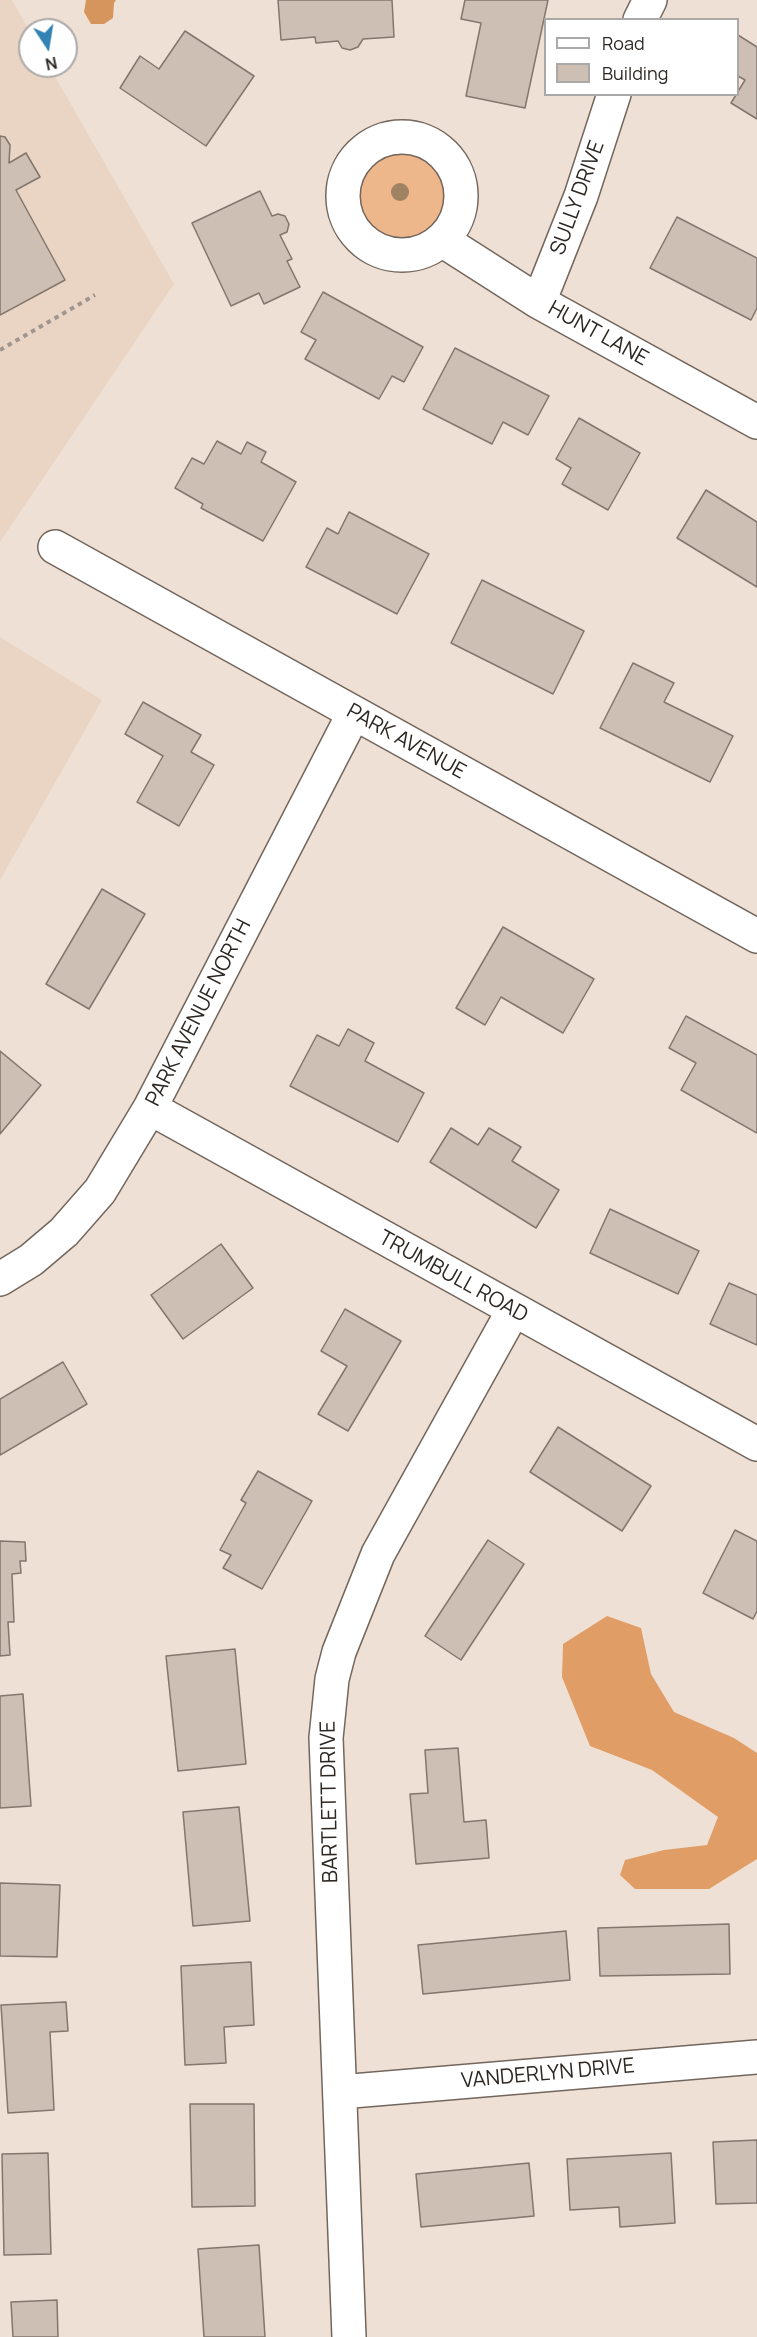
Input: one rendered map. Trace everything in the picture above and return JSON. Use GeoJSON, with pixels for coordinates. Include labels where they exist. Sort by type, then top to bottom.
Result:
{"type":"FeatureCollection","features":[{"type":"Feature","properties":{"kind":"street"},"geometry":{"type":"LineString","coordinates":[[641,18],[650,0]]}},
{"type":"Feature","properties":{"kind":"street","name":"SULLY DRIVE"},"geometry":{"type":"LineString","coordinates":[[539,302],[581,196],[613,96]]}},
{"type":"Feature","properties":{"kind":"street","name":"HUNT LANE"},"geometry":{"type":"LineString","coordinates":[[442,240],[539,302],[757,422]]}},
{"type":"Feature","properties":{"kind":"street","name":"PARK AVENUE"},"geometry":{"type":"LineString","coordinates":[[55,547],[757,936]]}},
{"type":"Feature","properties":{"kind":"street","name":"PARK AVENUE NORTH"},"geometry":{"type":"LineString","coordinates":[[0,1279],[31,1260],[64,1232],[100,1191],[150,1108],[354,713]]}},
{"type":"Feature","properties":{"kind":"street","name":"TRUMBULL ROAD"},"geometry":{"type":"LineString","coordinates":[[150,1108],[513,1311],[757,1444]]}},
{"type":"Feature","properties":{"kind":"street","name":"BARTLETT DRIVE"},"geometry":{"type":"LineString","coordinates":[[349,2337],[326,1738],[332,1679],[339,1652],[378,1554],[513,1311]]}},
{"type":"Feature","properties":{"kind":"street","name":"VANDERLYN DRIVE"},"geometry":{"type":"LineString","coordinates":[[340,2092],[757,2057]]}},
{"type":"Feature","properties":{"kind":"path"},"geometry":{"type":"LineString","coordinates":[[0,350],[95,295]]}},
{"type":"Feature","properties":{"kind":"shaded area"},"geometry":{"type":"Polygon","coordinates":[[[0,0],[12,0],[22,18],[18,18],[18,78],[56,78],[174,284],[0,542],[0,0]]]}},
{"type":"Feature","properties":{"kind":"shaded area"},"geometry":{"type":"Polygon","coordinates":[[[86,0],[116,0],[113,18],[104,24],[91,24],[84,12],[86,0]]]}},
{"type":"Feature","properties":{"kind":"shaded area"},"geometry":{"type":"Polygon","coordinates":[[[402,137],[425,141],[444,154],[457,173],[461,196],[457,219],[444,238],[425,251],[402,255],[379,251],[360,238],[347,219],[343,196],[347,173],[360,154],[379,141],[402,137]]]}},
{"type":"Feature","properties":{"kind":"shaded area"},"geometry":{"type":"Polygon","coordinates":[[[0,637],[102,700],[0,880],[0,637]]]}},
{"type":"Feature","properties":{"kind":"shaded area"},"geometry":{"type":"Polygon","coordinates":[[[607,1616],[641,1628],[651,1674],[674,1712],[734,1738],[757,1753],[757,1859],[709,1889],[635,1889],[620,1875],[625,1860],[664,1850],[707,1845],[718,1817],[652,1770],[590,1746],[562,1677],[563,1644],[607,1616]]]}},
{"type":"Feature","properties":{"kind":"building"},"geometry":{"type":"Polygon","coordinates":[[[278,0],[392,0],[394,37],[363,39],[358,47],[350,50],[342,48],[338,41],[316,43],[315,37],[281,40],[278,0]]]}},
{"type":"Feature","properties":{"kind":"building"},"geometry":{"type":"Polygon","coordinates":[[[465,0],[548,0],[525,108],[466,96],[481,23],[461,19],[465,0]]]}},
{"type":"Feature","properties":{"kind":"building"},"geometry":{"type":"Polygon","coordinates":[[[185,31],[254,76],[206,146],[120,88],[140,56],[159,69],[185,31]]]}},
{"type":"Feature","properties":{"kind":"building"},"geometry":{"type":"Polygon","coordinates":[[[739,36],[757,47],[757,119],[731,103],[735,96],[739,96],[739,90],[745,80],[739,77],[739,36]]]}},
{"type":"Feature","properties":{"kind":"building"},"geometry":{"type":"Polygon","coordinates":[[[0,136],[5,137],[10,145],[9,163],[26,153],[40,177],[16,190],[65,280],[0,315],[0,136]]]}},
{"type":"Feature","properties":{"kind":"building"},"geometry":{"type":"Polygon","coordinates":[[[260,191],[272,216],[278,214],[285,216],[289,224],[287,232],[280,235],[292,259],[287,261],[300,287],[264,304],[259,293],[231,306],[192,223],[260,191]]]}},
{"type":"Feature","properties":{"kind":"building"},"geometry":{"type":"Polygon","coordinates":[[[677,217],[757,258],[757,308],[751,320],[650,268],[677,217]]]}},
{"type":"Feature","properties":{"kind":"building"},"geometry":{"type":"Polygon","coordinates":[[[323,292],[423,347],[404,382],[392,376],[379,399],[305,359],[316,340],[301,332],[323,292]]]}},
{"type":"Feature","properties":{"kind":"building"},"geometry":{"type":"Polygon","coordinates":[[[455,348],[549,396],[528,435],[503,422],[492,444],[423,409],[455,348]]]}},
{"type":"Feature","properties":{"kind":"building"},"geometry":{"type":"Polygon","coordinates":[[[579,418],[640,453],[608,510],[562,484],[571,468],[556,459],[579,418]]]}},
{"type":"Feature","properties":{"kind":"building"},"geometry":{"type":"Polygon","coordinates":[[[217,441],[241,454],[247,442],[266,452],[261,462],[296,482],[263,541],[201,508],[203,504],[175,488],[192,458],[204,464],[217,441]]]}},
{"type":"Feature","properties":{"kind":"building"},"geometry":{"type":"Polygon","coordinates":[[[706,490],[757,522],[757,587],[677,538],[706,490]]]}},
{"type":"Feature","properties":{"kind":"building"},"geometry":{"type":"Polygon","coordinates":[[[349,512],[429,554],[397,614],[306,567],[327,528],[338,534],[349,512]]]}},
{"type":"Feature","properties":{"kind":"building"},"geometry":{"type":"Polygon","coordinates":[[[482,580],[584,631],[553,694],[451,643],[482,580]]]}},
{"type":"Feature","properties":{"kind":"building"},"geometry":{"type":"Polygon","coordinates":[[[633,663],[674,683],[664,702],[733,736],[710,782],[600,728],[633,663]]]}},
{"type":"Feature","properties":{"kind":"building"},"geometry":{"type":"Polygon","coordinates":[[[143,702],[201,735],[191,752],[214,765],[179,826],[137,802],[163,756],[125,734],[143,702]]]}},
{"type":"Feature","properties":{"kind":"building"},"geometry":{"type":"Polygon","coordinates":[[[102,889],[145,914],[89,1009],[46,984],[102,889]]]}},
{"type":"Feature","properties":{"kind":"building"},"geometry":{"type":"Polygon","coordinates":[[[503,927],[594,979],[563,1033],[501,997],[485,1025],[456,1008],[503,927]]]}},
{"type":"Feature","properties":{"kind":"building"},"geometry":{"type":"Polygon","coordinates":[[[686,1016],[757,1055],[757,1133],[681,1090],[696,1063],[669,1048],[686,1016]]]}},
{"type":"Feature","properties":{"kind":"building"},"geometry":{"type":"Polygon","coordinates":[[[348,1029],[374,1043],[365,1061],[424,1093],[398,1142],[290,1086],[317,1035],[339,1046],[348,1029]]]}},
{"type":"Feature","properties":{"kind":"building"},"geometry":{"type":"Polygon","coordinates":[[[0,1051],[41,1085],[0,1134],[0,1051]]]}},
{"type":"Feature","properties":{"kind":"building"},"geometry":{"type":"Polygon","coordinates":[[[451,1128],[478,1145],[489,1128],[521,1147],[512,1161],[559,1190],[536,1228],[430,1162],[451,1128]]]}},
{"type":"Feature","properties":{"kind":"building"},"geometry":{"type":"Polygon","coordinates":[[[610,1209],[699,1251],[678,1294],[590,1253],[610,1209]]]}},
{"type":"Feature","properties":{"kind":"building"},"geometry":{"type":"Polygon","coordinates":[[[221,1244],[253,1288],[183,1339],[151,1295],[221,1244]]]}},
{"type":"Feature","properties":{"kind":"building"},"geometry":{"type":"Polygon","coordinates":[[[729,1283],[757,1295],[757,1345],[710,1324],[729,1283]]]}},
{"type":"Feature","properties":{"kind":"building"},"geometry":{"type":"Polygon","coordinates":[[[345,1309],[401,1341],[348,1431],[318,1414],[347,1366],[321,1351],[345,1309]]]}},
{"type":"Feature","properties":{"kind":"building"},"geometry":{"type":"Polygon","coordinates":[[[63,1362],[87,1404],[0,1455],[0,1399],[63,1362]]]}},
{"type":"Feature","properties":{"kind":"building"},"geometry":{"type":"Polygon","coordinates":[[[558,1427],[651,1486],[622,1531],[530,1472],[558,1427]]]}},
{"type":"Feature","properties":{"kind":"building"},"geometry":{"type":"Polygon","coordinates":[[[258,1471],[312,1501],[262,1589],[223,1568],[231,1555],[220,1550],[246,1503],[241,1500],[258,1471]]]}},
{"type":"Feature","properties":{"kind":"building"},"geometry":{"type":"Polygon","coordinates":[[[735,1530],[757,1541],[757,1611],[753,1619],[703,1593],[735,1530]]]}},
{"type":"Feature","properties":{"kind":"building"},"geometry":{"type":"Polygon","coordinates":[[[488,1540],[524,1564],[461,1660],[425,1636],[488,1540]]]}},
{"type":"Feature","properties":{"kind":"building"},"geometry":{"type":"Polygon","coordinates":[[[0,1541],[25,1542],[26,1561],[20,1561],[21,1573],[12,1574],[14,1622],[8,1622],[10,1655],[0,1656],[0,1541]]]}},
{"type":"Feature","properties":{"kind":"building"},"geometry":{"type":"Polygon","coordinates":[[[235,1649],[246,1764],[178,1771],[166,1656],[235,1649]]]}},
{"type":"Feature","properties":{"kind":"building"},"geometry":{"type":"Polygon","coordinates":[[[23,1694],[31,1806],[0,1808],[0,1696],[23,1694]]]}},
{"type":"Feature","properties":{"kind":"building"},"geometry":{"type":"Polygon","coordinates":[[[458,1748],[464,1822],[486,1820],[489,1858],[416,1864],[410,1794],[428,1793],[425,1750],[458,1748]]]}},
{"type":"Feature","properties":{"kind":"building"},"geometry":{"type":"Polygon","coordinates":[[[239,1807],[250,1921],[193,1926],[183,1812],[239,1807]]]}},
{"type":"Feature","properties":{"kind":"building"},"geometry":{"type":"Polygon","coordinates":[[[0,1883],[60,1885],[57,1957],[0,1956],[0,1883]]]}},
{"type":"Feature","properties":{"kind":"building"},"geometry":{"type":"Polygon","coordinates":[[[729,1924],[730,1974],[600,1976],[598,1928],[729,1924]]]}},
{"type":"Feature","properties":{"kind":"building"},"geometry":{"type":"Polygon","coordinates":[[[566,1931],[570,1980],[423,1994],[418,1945],[566,1931]]]}},
{"type":"Feature","properties":{"kind":"building"},"geometry":{"type":"Polygon","coordinates":[[[251,1962],[254,2025],[224,2027],[226,2063],[185,2065],[181,1966],[251,1962]]]}},
{"type":"Feature","properties":{"kind":"building"},"geometry":{"type":"Polygon","coordinates":[[[66,2002],[68,2031],[50,2032],[54,2110],[8,2113],[1,2005],[66,2002]]]}},
{"type":"Feature","properties":{"kind":"building"},"geometry":{"type":"Polygon","coordinates":[[[190,2104],[254,2104],[255,2206],[192,2207],[190,2104]]]}},
{"type":"Feature","properties":{"kind":"building"},"geometry":{"type":"Polygon","coordinates":[[[757,2140],[757,2203],[716,2204],[713,2142],[757,2140]]]}},
{"type":"Feature","properties":{"kind":"building"},"geometry":{"type":"Polygon","coordinates":[[[48,2153],[51,2254],[4,2255],[2,2154],[48,2153]]]}},
{"type":"Feature","properties":{"kind":"building"},"geometry":{"type":"Polygon","coordinates":[[[671,2153],[675,2223],[620,2227],[619,2207],[570,2210],[567,2159],[671,2153]]]}},
{"type":"Feature","properties":{"kind":"building"},"geometry":{"type":"Polygon","coordinates":[[[529,2163],[534,2216],[421,2227],[416,2174],[529,2163]]]}},
{"type":"Feature","properties":{"kind":"building"},"geometry":{"type":"Polygon","coordinates":[[[259,2245],[265,2337],[204,2337],[198,2249],[259,2245]]]}},
{"type":"Feature","properties":{"kind":"building"},"geometry":{"type":"Polygon","coordinates":[[[57,2300],[58,2337],[13,2337],[11,2302],[57,2300]]]}}]}
